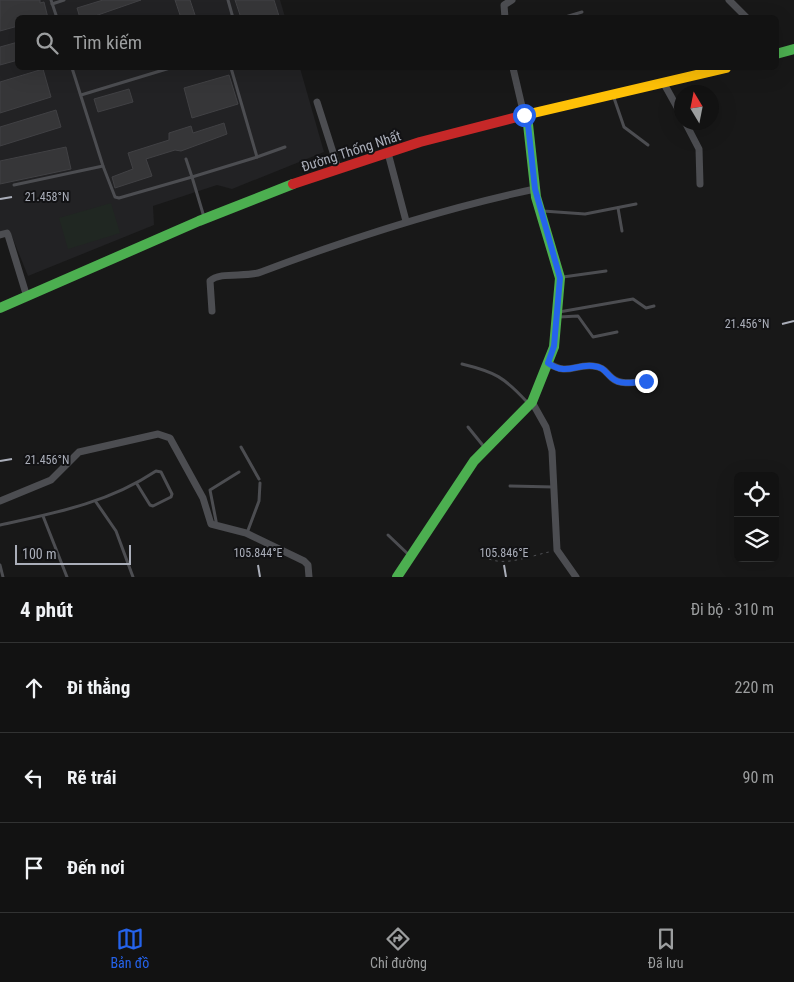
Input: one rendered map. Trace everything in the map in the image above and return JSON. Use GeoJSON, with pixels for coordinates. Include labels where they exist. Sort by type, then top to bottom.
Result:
{"type":"FeatureCollection","features":[{"type":"Feature","properties":{"kind":"street"},"geometry":{"type":"LineString","coordinates":[[505,15],[504,5],[512,0]]}},
{"type":"Feature","properties":{"kind":"street"},"geometry":{"type":"LineString","coordinates":[[729,0],[744,15]]}},
{"type":"Feature","properties":{"kind":"street"},"geometry":{"type":"LineString","coordinates":[[779,53],[794,49]]}},
{"type":"Feature","properties":{"kind":"street"},"geometry":{"type":"LineString","coordinates":[[397,577],[474,461],[531,403],[554,346],[560,278],[535,189],[525,115],[514,70]]}},
{"type":"Feature","properties":{"kind":"street","name":"Đường Thống Nhất"},"geometry":{"type":"LineString","coordinates":[[0,308],[205,220],[338,168],[525,115],[717,70]]}},
{"type":"Feature","properties":{"kind":"street"},"geometry":{"type":"LineString","coordinates":[[662,82],[674,102]]}},
{"type":"Feature","properties":{"kind":"street"},"geometry":{"type":"LineString","coordinates":[[317,102],[338,168]]}},
{"type":"Feature","properties":{"kind":"street"},"geometry":{"type":"LineString","coordinates":[[689,130],[699,149],[700,184]]}},
{"type":"Feature","properties":{"kind":"street"},"geometry":{"type":"LineString","coordinates":[[388,153],[406,221]]}},
{"type":"Feature","properties":{"kind":"street"},"geometry":{"type":"LineString","coordinates":[[212,311],[210,281],[213,278],[257,274],[331,245],[406,221],[535,189]]}},
{"type":"Feature","properties":{"kind":"street"},"geometry":{"type":"LineString","coordinates":[[0,235],[6,233],[8,235],[27,297]]}},
{"type":"Feature","properties":{"kind":"street"},"geometry":{"type":"LineString","coordinates":[[548,363],[563,370],[586,366],[601,367],[612,379],[625,383],[646,381]]}},
{"type":"Feature","properties":{"kind":"street"},"geometry":{"type":"LineString","coordinates":[[531,403],[550,438],[555,487],[557,550],[576,577]]}},
{"type":"Feature","properties":{"kind":"street"},"geometry":{"type":"LineString","coordinates":[[0,501],[51,480],[79,452],[158,434],[170,438],[203,498],[209,521],[217,526],[246,533],[304,561],[308,565],[309,577]]}},
{"type":"Feature","properties":{"kind":"lane"},"geometry":{"type":"LineString","coordinates":[[56,15],[52,2],[64,0]]}},
{"type":"Feature","properties":{"kind":"lane"},"geometry":{"type":"LineString","coordinates":[[228,0],[232,15]]}},
{"type":"Feature","properties":{"kind":"lane"},"geometry":{"type":"LineString","coordinates":[[572,15],[582,12]]}},
{"type":"Feature","properties":{"kind":"lane"},"geometry":{"type":"LineString","coordinates":[[73,70],[103,166],[113,193],[119,198],[192,178],[284,147]]}},
{"type":"Feature","properties":{"kind":"lane"},"geometry":{"type":"LineString","coordinates":[[81,95],[163,70]]}},
{"type":"Feature","properties":{"kind":"lane"},"geometry":{"type":"LineString","coordinates":[[232,70],[256,157]]}},
{"type":"Feature","properties":{"kind":"lane"},"geometry":{"type":"LineString","coordinates":[[612,94],[624,127],[648,145]]}},
{"type":"Feature","properties":{"kind":"lane"},"geometry":{"type":"LineString","coordinates":[[186,159],[205,220]]}},
{"type":"Feature","properties":{"kind":"lane"},"geometry":{"type":"LineString","coordinates":[[14,185],[103,166]]}},
{"type":"Feature","properties":{"kind":"lane"},"geometry":{"type":"LineString","coordinates":[[540,210],[585,214],[636,204]]}},
{"type":"Feature","properties":{"kind":"lane"},"geometry":{"type":"LineString","coordinates":[[618,208],[622,231]]}},
{"type":"Feature","properties":{"kind":"lane"},"geometry":{"type":"LineString","coordinates":[[560,278],[606,271]]}},
{"type":"Feature","properties":{"kind":"lane"},"geometry":{"type":"LineString","coordinates":[[558,314],[633,299],[646,308],[654,306]]}},
{"type":"Feature","properties":{"kind":"lane"},"geometry":{"type":"LineString","coordinates":[[558,314],[578,316],[593,337],[617,332]]}},
{"type":"Feature","properties":{"kind":"lane"},"geometry":{"type":"LineString","coordinates":[[462,364],[485,370],[504,378],[531,403]]}},
{"type":"Feature","properties":{"kind":"lane"},"geometry":{"type":"LineString","coordinates":[[468,426],[486,448]]}},
{"type":"Feature","properties":{"kind":"lane"},"geometry":{"type":"LineString","coordinates":[[241,447],[259,481],[258,501],[246,533]]}},
{"type":"Feature","properties":{"kind":"lane"},"geometry":{"type":"LineString","coordinates":[[0,525],[96,502],[137,484],[159,471],[172,494],[171,497],[153,506],[150,505],[137,484]]}},
{"type":"Feature","properties":{"kind":"lane"},"geometry":{"type":"LineString","coordinates":[[217,526],[210,490],[239,472]]}},
{"type":"Feature","properties":{"kind":"lane"},"geometry":{"type":"LineString","coordinates":[[510,486],[555,487]]}},
{"type":"Feature","properties":{"kind":"lane"},"geometry":{"type":"LineString","coordinates":[[96,502],[116,531],[133,577]]}},
{"type":"Feature","properties":{"kind":"lane"},"geometry":{"type":"LineString","coordinates":[[43,516],[67,577]]}},
{"type":"Feature","properties":{"kind":"lane"},"geometry":{"type":"LineString","coordinates":[[388,535],[410,556]]}},
{"type":"Feature","properties":{"kind":"lane"},"geometry":{"type":"LineString","coordinates":[[0,565],[3,577]]}},
{"type":"Feature","properties":{"kind":"path"},"geometry":{"type":"LineString","coordinates":[[489,559],[498,563],[506,562],[557,550]]}},
{"type":"Feature","properties":{"kind":"shaded area"},"geometry":{"type":"Polygon","coordinates":[[[0,0],[280,0],[284,15],[15,15],[15,70],[301,70],[324,152],[232,189],[217,185],[153,206],[154,225],[28,276],[11,234],[9,231],[0,232],[0,0]]]}},
{"type":"Feature","properties":{"kind":"shaded area"},"geometry":{"type":"Polygon","coordinates":[[[111,203],[120,233],[68,249],[59,218],[111,203]]]}},
{"type":"Feature","properties":{"kind":"building"},"geometry":{"type":"Polygon","coordinates":[[[0,0],[40,0],[40,3],[44,2],[47,15],[15,15],[15,27],[0,31],[0,0]]]}},
{"type":"Feature","properties":{"kind":"building"},"geometry":{"type":"Polygon","coordinates":[[[103,0],[141,0],[98,15],[79,15],[77,8],[103,0]]]}},
{"type":"Feature","properties":{"kind":"building"},"geometry":{"type":"Polygon","coordinates":[[[175,0],[190,0],[195,15],[180,15],[175,0]]]}},
{"type":"Feature","properties":{"kind":"building"},"geometry":{"type":"Polygon","coordinates":[[[235,0],[274,0],[279,15],[240,15],[235,0]]]}},
{"type":"Feature","properties":{"kind":"building"},"geometry":{"type":"Polygon","coordinates":[[[15,43],[15,61],[0,65],[0,47],[15,43]]]}},
{"type":"Feature","properties":{"kind":"building"},"geometry":{"type":"Polygon","coordinates":[[[43,70],[51,97],[0,113],[0,82],[43,70]]]}},
{"type":"Feature","properties":{"kind":"building"},"geometry":{"type":"Polygon","coordinates":[[[229,75],[238,104],[192,118],[184,88],[229,75]]]}},
{"type":"Feature","properties":{"kind":"building"},"geometry":{"type":"Polygon","coordinates":[[[129,89],[133,102],[98,112],[94,99],[129,89]]]}},
{"type":"Feature","properties":{"kind":"building"},"geometry":{"type":"Polygon","coordinates":[[[56,110],[61,127],[0,146],[0,127],[56,110]]]}},
{"type":"Feature","properties":{"kind":"building"},"geometry":{"type":"Polygon","coordinates":[[[224,123],[227,134],[181,151],[175,150],[146,159],[152,176],[115,188],[112,177],[133,169],[128,153],[169,140],[169,133],[191,126],[193,133],[224,123]]]}},
{"type":"Feature","properties":{"kind":"building"},"geometry":{"type":"Polygon","coordinates":[[[66,147],[71,169],[0,184],[0,161],[66,147]]]}},
{"type":"Feature","properties":{"kind":"traffic: fast"},"geometry":{"type":"LineString","coordinates":[[779,53],[794,49]]}},
{"type":"Feature","properties":{"kind":"traffic: fast"},"geometry":{"type":"LineString","coordinates":[[397,577],[474,461],[532,402],[554,347],[560,278],[536,197],[527,115]]}},
{"type":"Feature","properties":{"kind":"traffic: fast"},"geometry":{"type":"LineString","coordinates":[[0,308],[199,221],[293,184]]}},
{"type":"Feature","properties":{"kind":"traffic: slow"},"geometry":{"type":"LineString","coordinates":[[525,115],[717,70]]}},
{"type":"Feature","properties":{"kind":"traffic: jam"},"geometry":{"type":"LineString","coordinates":[[293,184],[420,142],[525,115]]}},
{"type":"Feature","properties":{"kind":"route"},"geometry":{"type":"LineString","coordinates":[[524,115],[527,115],[536,197],[560,278],[554,346],[548,363],[558,370],[569,370],[586,366],[601,367],[606,370],[612,379],[625,383],[646,381]]}}]}
